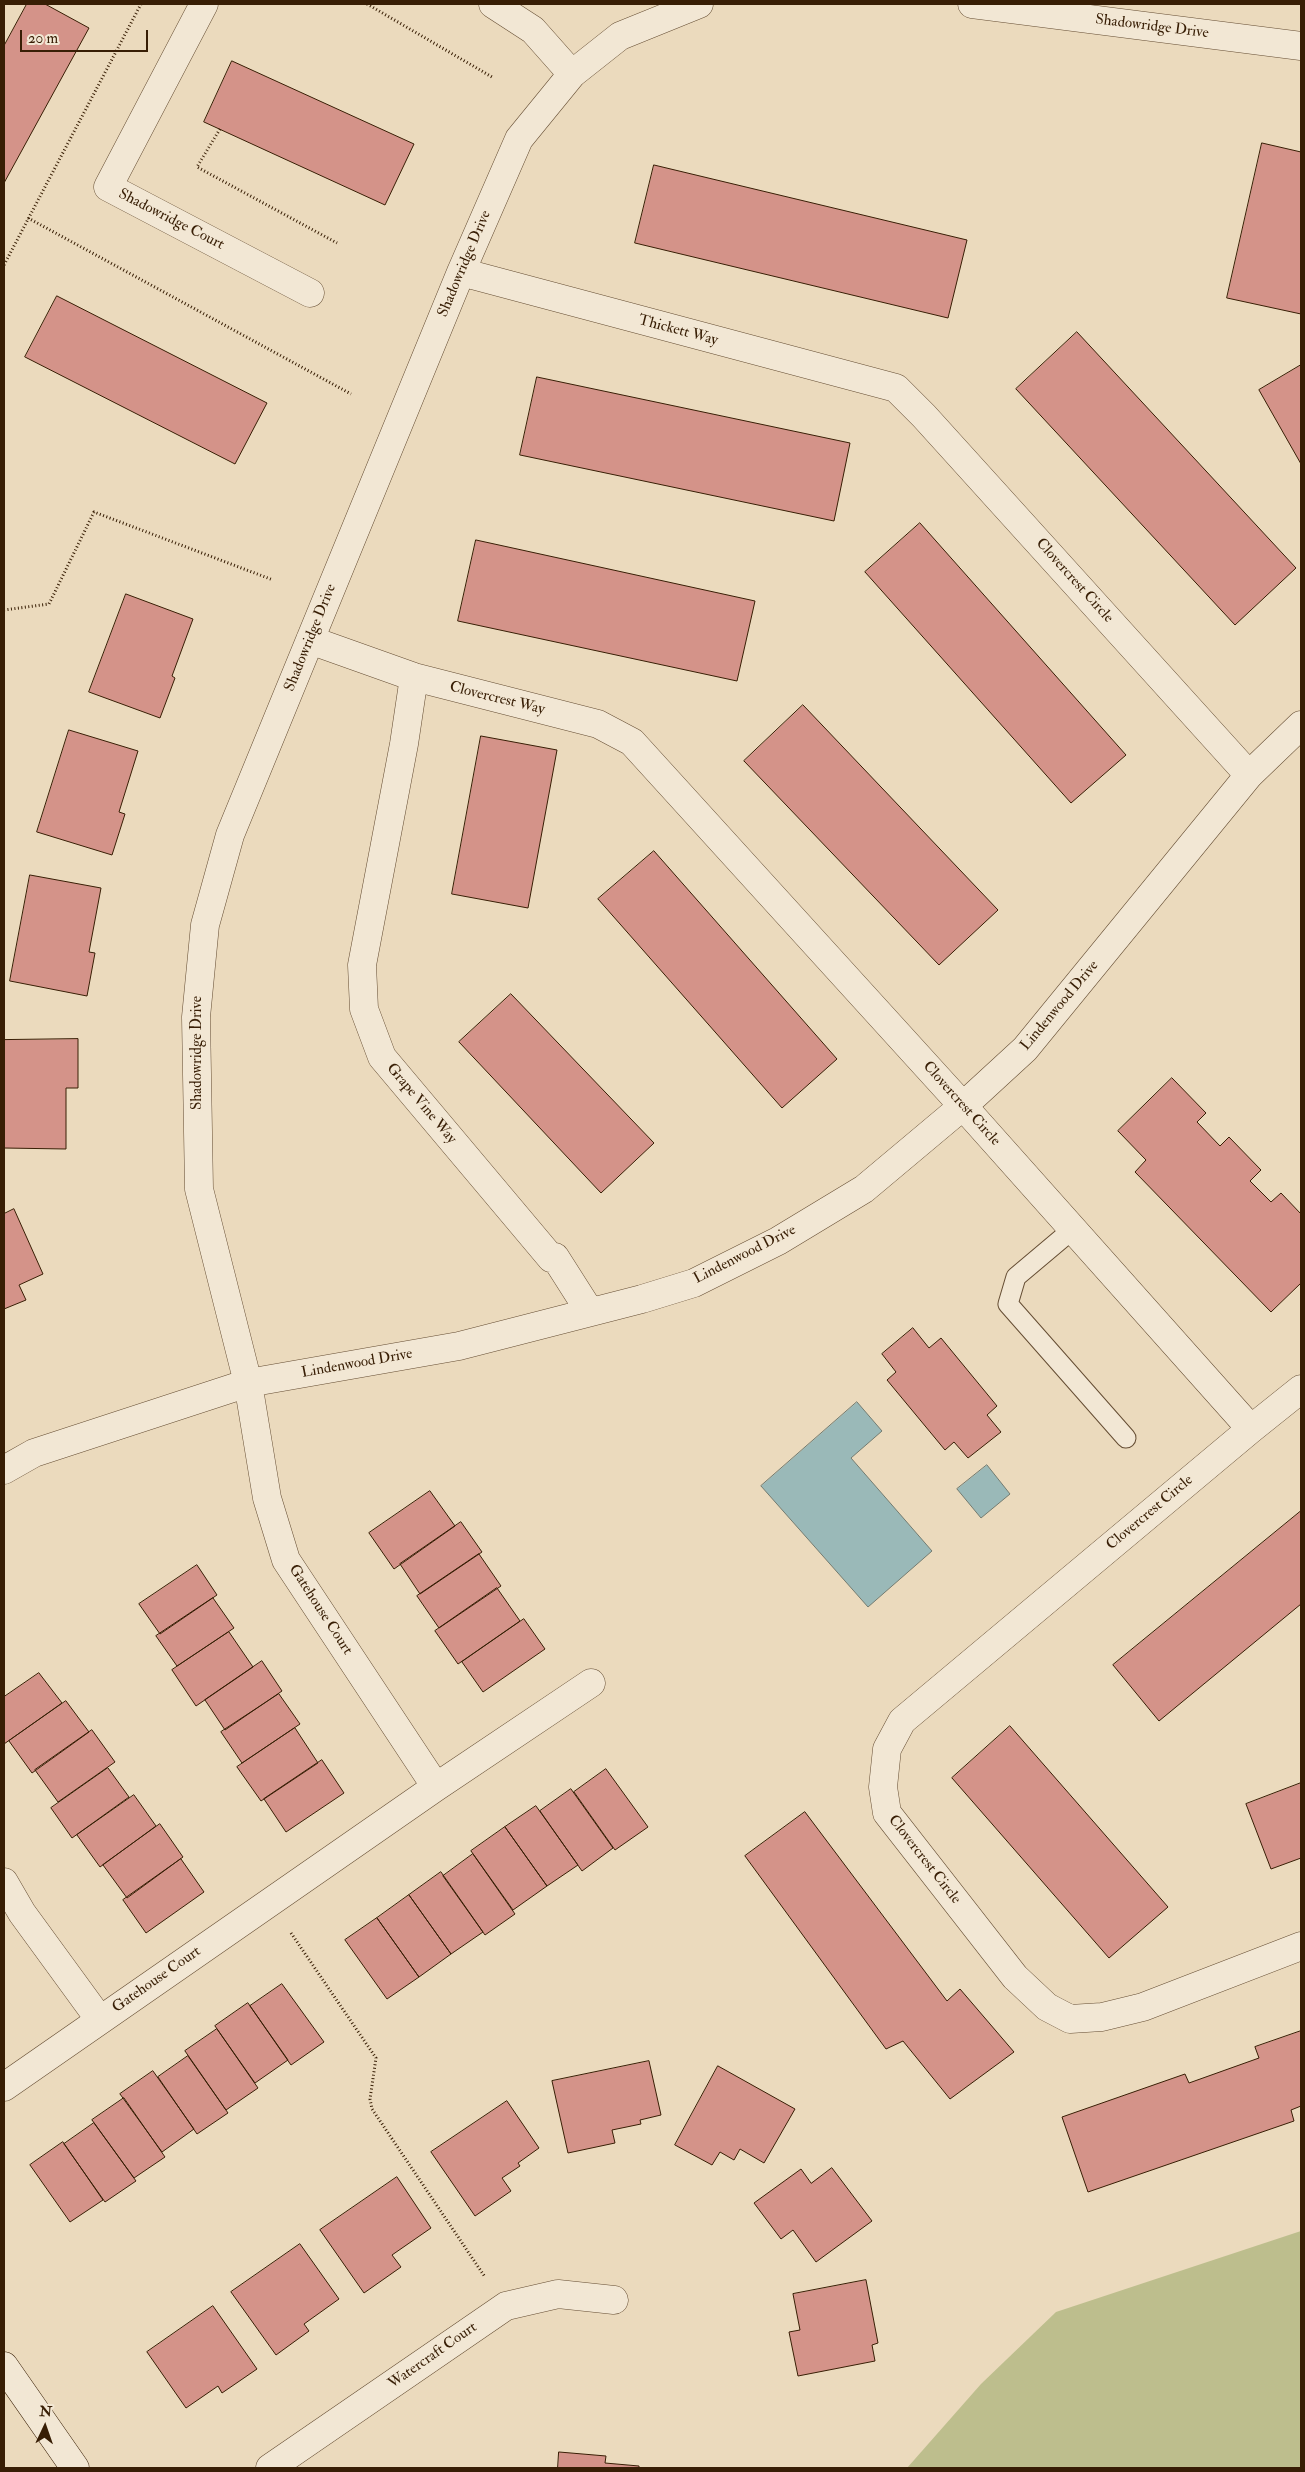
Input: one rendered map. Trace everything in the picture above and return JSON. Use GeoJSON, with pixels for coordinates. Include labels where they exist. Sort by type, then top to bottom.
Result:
{"type":"FeatureCollection","features":[{"type":"Feature","properties":{"kind":"street","name":"Shadowridge Court"},"geometry":{"type":"LineString","coordinates":[[204,4],[108,188],[310,294]]}},
{"type":"Feature","properties":{"kind":"street"},"geometry":{"type":"LineString","coordinates":[[493,4],[533,30],[572,74]]}},
{"type":"Feature","properties":{"kind":"street","name":"Shadowridge Drive"},"geometry":{"type":"LineString","coordinates":[[248,1383],[199,1189],[196,1017],[205,925],[230,836],[461,272],[519,139],[572,74],[620,36],[699,4]]}},
{"type":"Feature","properties":{"kind":"street","name":"Shadowridge Drive"},"geometry":{"type":"LineString","coordinates":[[972,4],[1301,46]]}},
{"type":"Feature","properties":{"kind":"street","name":"Thickett Way"},"geometry":{"type":"LineString","coordinates":[[461,272],[896,388]]}},
{"type":"Feature","properties":{"kind":"street","name":"Clovercrest Circle"},"geometry":{"type":"LineString","coordinates":[[896,388],[924,416],[1249,775]]}},
{"type":"Feature","properties":{"kind":"street","name":"Clovercrest Way"},"geometry":{"type":"LineString","coordinates":[[310,640],[414,677],[598,724],[632,742],[669,782]]}},
{"type":"Feature","properties":{"kind":"street","name":"Grape Vine Way"},"geometry":{"type":"LineString","coordinates":[[414,677],[404,744],[362,965],[364,1009],[382,1058],[551,1258],[555,1257],[590,1312]]}},
{"type":"Feature","properties":{"kind":"street","name":"Lindenwood Drive"},"geometry":{"type":"LineString","coordinates":[[4,1470],[34,1453],[248,1383],[459,1346],[694,1283],[778,1241],[864,1189],[963,1106],[1025,1050],[1249,775],[1301,725]]}},
{"type":"Feature","properties":{"kind":"street","name":"Clovercrest Circle"},"geometry":{"type":"LineString","coordinates":[[669,782],[963,1106],[1251,1429]]}},
{"type":"Feature","properties":{"kind":"street","name":"Gatehouse Court"},"geometry":{"type":"LineString","coordinates":[[248,1383],[267,1498],[286,1560],[436,1787]]}},
{"type":"Feature","properties":{"kind":"street","name":"Clovercrest Circle"},"geometry":{"type":"LineString","coordinates":[[1301,1390],[1251,1429],[902,1721],[886,1749],[883,1788],[887,1813],[1015,1977],[1047,2007],[1070,2019],[1102,2017],[1143,2007],[1301,1946]]}},
{"type":"Feature","properties":{"kind":"street","name":"Gatehouse Court"},"geometry":{"type":"LineString","coordinates":[[4,2087],[436,1787],[591,1683]]}},
{"type":"Feature","properties":{"kind":"street","name":"Gatehouse Court"},"geometry":{"type":"LineString","coordinates":[[4,1882],[13,1920],[100,2020]]}},
{"type":"Feature","properties":{"kind":"street","name":"Watercraft Court"},"geometry":{"type":"LineString","coordinates":[[270,2468],[506,2306],[558,2294],[614,2300]]}},
{"type":"Feature","properties":{"kind":"street"},"geometry":{"type":"LineString","coordinates":[[4,2366],[75,2468]]}},
{"type":"Feature","properties":{"kind":"lane"},"geometry":{"type":"LineString","coordinates":[[1073,1229],[1016,1276],[1008,1304],[1126,1438]]}},
{"type":"Feature","properties":{"kind":"path"},"geometry":{"type":"LineString","coordinates":[[4,265],[141,4]]}},
{"type":"Feature","properties":{"kind":"path"},"geometry":{"type":"LineString","coordinates":[[367,4],[492,77]]}},
{"type":"Feature","properties":{"kind":"path"},"geometry":{"type":"LineString","coordinates":[[220,129],[197,167],[337,243]]}},
{"type":"Feature","properties":{"kind":"path"},"geometry":{"type":"LineString","coordinates":[[28,218],[351,394]]}},
{"type":"Feature","properties":{"kind":"path"},"geometry":{"type":"LineString","coordinates":[[4,610],[49,604],[94,512],[273,580]]}},
{"type":"Feature","properties":{"kind":"path"},"geometry":{"type":"LineString","coordinates":[[271,1902],[376,2058],[370,2099],[372,2109],[506,2306]]}},
{"type":"Feature","properties":{"kind":"green space"},"geometry":{"type":"Polygon","coordinates":[[[1301,2231],[1301,2468],[907,2468],[981,2384],[1056,2312],[1301,2231]]]}},
{"type":"Feature","properties":{"kind":"water"},"geometry":{"type":"Polygon","coordinates":[[[857,1402],[882,1431],[851,1458],[932,1551],[868,1607],[761,1486],[857,1402]]]}},
{"type":"Feature","properties":{"kind":"water"},"geometry":{"type":"Polygon","coordinates":[[[987,1465],[1010,1494],[981,1518],[957,1489],[987,1465]]]}},
{"type":"Feature","properties":{"kind":"building"},"geometry":{"type":"Polygon","coordinates":[[[27,4],[45,4],[89,28],[4,183],[4,46],[27,4]]]}},
{"type":"Feature","properties":{"kind":"building"},"geometry":{"type":"Polygon","coordinates":[[[232,61],[414,144],[385,205],[204,122],[232,61]]]}},
{"type":"Feature","properties":{"kind":"building"},"geometry":{"type":"Polygon","coordinates":[[[1262,143],[1301,152],[1301,314],[1227,298],[1262,143]]]}},
{"type":"Feature","properties":{"kind":"building"},"geometry":{"type":"Polygon","coordinates":[[[654,165],[967,240],[948,318],[635,243],[654,165]]]}},
{"type":"Feature","properties":{"kind":"building"},"geometry":{"type":"Polygon","coordinates":[[[57,296],[267,403],[235,464],[25,357],[57,296]]]}},
{"type":"Feature","properties":{"kind":"building"},"geometry":{"type":"Polygon","coordinates":[[[1077,332],[1296,568],[1235,625],[1016,389],[1077,332]]]}},
{"type":"Feature","properties":{"kind":"building"},"geometry":{"type":"Polygon","coordinates":[[[1301,365],[1301,464],[1259,390],[1301,365]]]}},
{"type":"Feature","properties":{"kind":"building"},"geometry":{"type":"Polygon","coordinates":[[[537,377],[850,443],[834,521],[520,455],[537,377]]]}},
{"type":"Feature","properties":{"kind":"building"},"geometry":{"type":"Polygon","coordinates":[[[920,523],[1126,755],[1071,803],[865,572],[920,523]]]}},
{"type":"Feature","properties":{"kind":"building"},"geometry":{"type":"Polygon","coordinates":[[[476,540],[755,601],[737,681],[458,621],[476,540]]]}},
{"type":"Feature","properties":{"kind":"building"},"geometry":{"type":"Polygon","coordinates":[[[126,594],[193,619],[172,676],[175,678],[160,718],[89,692],[126,594]]]}},
{"type":"Feature","properties":{"kind":"building"},"geometry":{"type":"Polygon","coordinates":[[[803,705],[998,910],[939,965],[744,761],[803,705]]]}},
{"type":"Feature","properties":{"kind":"building"},"geometry":{"type":"Polygon","coordinates":[[[69,730],[138,751],[119,812],[125,814],[112,855],[37,832],[69,730]]]}},
{"type":"Feature","properties":{"kind":"building"},"geometry":{"type":"Polygon","coordinates":[[[481,736],[557,750],[528,908],[452,894],[481,736]]]}},
{"type":"Feature","properties":{"kind":"building"},"geometry":{"type":"Polygon","coordinates":[[[654,851],[837,1059],[782,1108],[598,899],[654,851]]]}},
{"type":"Feature","properties":{"kind":"building"},"geometry":{"type":"Polygon","coordinates":[[[30,875],[101,888],[89,952],[95,953],[87,996],[10,981],[30,875]]]}},
{"type":"Feature","properties":{"kind":"building"},"geometry":{"type":"Polygon","coordinates":[[[511,994],[654,1143],[601,1193],[459,1042],[511,994]]]}},
{"type":"Feature","properties":{"kind":"building"},"geometry":{"type":"Polygon","coordinates":[[[78,1039],[78,1088],[66,1088],[66,1149],[4,1148],[4,1040],[78,1039]]]}},
{"type":"Feature","properties":{"kind":"building"},"geometry":{"type":"Polygon","coordinates":[[[1172,1078],[1206,1113],[1197,1122],[1220,1146],[1229,1137],[1261,1170],[1250,1181],[1271,1202],[1281,1193],[1301,1214],[1301,1283],[1271,1312],[1135,1172],[1146,1160],[1118,1131],[1172,1078]]]}},
{"type":"Feature","properties":{"kind":"building"},"geometry":{"type":"Polygon","coordinates":[[[14,1209],[43,1274],[19,1285],[26,1300],[4,1309],[4,1214],[14,1209]]]}},
{"type":"Feature","properties":{"kind":"building"},"geometry":{"type":"Polygon","coordinates":[[[913,1328],[929,1348],[941,1338],[997,1406],[987,1415],[1001,1432],[968,1458],[954,1442],[945,1450],[887,1380],[896,1372],[882,1354],[913,1328]]]}},
{"type":"Feature","properties":{"kind":"building"},"geometry":{"type":"Polygon","coordinates":[[[430,1491],[455,1526],[394,1569],[369,1533],[430,1491]]]}},
{"type":"Feature","properties":{"kind":"building"},"geometry":{"type":"Polygon","coordinates":[[[1301,1511],[1301,1604],[1159,1721],[1113,1665],[1301,1511]]]}},
{"type":"Feature","properties":{"kind":"building"},"geometry":{"type":"Polygon","coordinates":[[[461,1522],[482,1552],[420,1594],[400,1564],[461,1522]]]}},
{"type":"Feature","properties":{"kind":"building"},"geometry":{"type":"Polygon","coordinates":[[[479,1554],[501,1586],[439,1628],[417,1596],[479,1554]]]}},
{"type":"Feature","properties":{"kind":"building"},"geometry":{"type":"Polygon","coordinates":[[[197,1565],[217,1595],[160,1634],[139,1604],[197,1565]]]}},
{"type":"Feature","properties":{"kind":"building"},"geometry":{"type":"Polygon","coordinates":[[[497,1588],[520,1621],[458,1664],[435,1631],[497,1588]]]}},
{"type":"Feature","properties":{"kind":"building"},"geometry":{"type":"Polygon","coordinates":[[[213,1598],[234,1628],[177,1666],[156,1636],[213,1598]]]}},
{"type":"Feature","properties":{"kind":"building"},"geometry":{"type":"Polygon","coordinates":[[[524,1619],[545,1649],[483,1692],[462,1662],[524,1619]]]}},
{"type":"Feature","properties":{"kind":"building"},"geometry":{"type":"Polygon","coordinates":[[[229,1632],[253,1667],[196,1706],[172,1670],[229,1632]]]}},
{"type":"Feature","properties":{"kind":"building"},"geometry":{"type":"Polygon","coordinates":[[[262,1661],[282,1691],[225,1730],[205,1700],[262,1661]]]}},
{"type":"Feature","properties":{"kind":"building"},"geometry":{"type":"Polygon","coordinates":[[[39,1673],[62,1703],[4,1744],[4,1697],[39,1673]]]}},
{"type":"Feature","properties":{"kind":"building"},"geometry":{"type":"Polygon","coordinates":[[[279,1694],[300,1724],[242,1763],[221,1732],[279,1694]]]}},
{"type":"Feature","properties":{"kind":"building"},"geometry":{"type":"Polygon","coordinates":[[[66,1701],[89,1732],[32,1773],[9,1741],[66,1701]]]}},
{"type":"Feature","properties":{"kind":"building"},"geometry":{"type":"Polygon","coordinates":[[[1010,1726],[1168,1907],[1109,1958],[952,1778],[1010,1726]]]}},
{"type":"Feature","properties":{"kind":"building"},"geometry":{"type":"Polygon","coordinates":[[[295,1728],[318,1763],[261,1801],[237,1767],[295,1728]]]}},
{"type":"Feature","properties":{"kind":"building"},"geometry":{"type":"Polygon","coordinates":[[[92,1730],[115,1762],[58,1802],[35,1770],[92,1730]]]}},
{"type":"Feature","properties":{"kind":"building"},"geometry":{"type":"Polygon","coordinates":[[[322,1760],[344,1793],[286,1832],[264,1799],[322,1760]]]}},
{"type":"Feature","properties":{"kind":"building"},"geometry":{"type":"Polygon","coordinates":[[[108,1768],[129,1797],[72,1838],[51,1808],[108,1768]]]}},
{"type":"Feature","properties":{"kind":"building"},"geometry":{"type":"Polygon","coordinates":[[[606,1769],[648,1827],[615,1850],[574,1792],[606,1769]]]}},
{"type":"Feature","properties":{"kind":"building"},"geometry":{"type":"Polygon","coordinates":[[[1301,1783],[1301,1858],[1271,1869],[1246,1804],[1301,1783]]]}},
{"type":"Feature","properties":{"kind":"building"},"geometry":{"type":"Polygon","coordinates":[[[571,1789],[613,1848],[582,1871],[540,1811],[571,1789]]]}},
{"type":"Feature","properties":{"kind":"building"},"geometry":{"type":"Polygon","coordinates":[[[134,1795],[156,1826],[100,1867],[77,1835],[134,1795]]]}},
{"type":"Feature","properties":{"kind":"building"},"geometry":{"type":"Polygon","coordinates":[[[536,1806],[578,1865],[547,1886],[505,1827],[536,1806]]]}},
{"type":"Feature","properties":{"kind":"building"},"geometry":{"type":"Polygon","coordinates":[[[805,1812],[947,2001],[960,1989],[1014,2052],[950,2099],[903,2041],[886,2049],[745,1856],[805,1812]]]}},
{"type":"Feature","properties":{"kind":"building"},"geometry":{"type":"Polygon","coordinates":[[[160,1824],[183,1857],[127,1898],[103,1865],[160,1824]]]}},
{"type":"Feature","properties":{"kind":"building"},"geometry":{"type":"Polygon","coordinates":[[[505,1827],[547,1886],[513,1910],[471,1851],[505,1827]]]}},
{"type":"Feature","properties":{"kind":"building"},"geometry":{"type":"Polygon","coordinates":[[[473,1854],[515,1914],[485,1935],[443,1876],[473,1854]]]}},
{"type":"Feature","properties":{"kind":"building"},"geometry":{"type":"Polygon","coordinates":[[[181,1859],[204,1892],[146,1933],[123,1900],[181,1859]]]}},
{"type":"Feature","properties":{"kind":"building"},"geometry":{"type":"Polygon","coordinates":[[[441,1872],[483,1932],[451,1954],[409,1895],[441,1872]]]}},
{"type":"Feature","properties":{"kind":"building"},"geometry":{"type":"Polygon","coordinates":[[[409,1895],[451,1954],[419,1977],[377,1918],[409,1895]]]}},
{"type":"Feature","properties":{"kind":"building"},"geometry":{"type":"Polygon","coordinates":[[[377,1918],[419,1977],[387,1999],[345,1940],[377,1918]]]}},
{"type":"Feature","properties":{"kind":"building"},"geometry":{"type":"Polygon","coordinates":[[[282,1984],[324,2042],[291,2065],[250,2006],[282,1984]]]}},
{"type":"Feature","properties":{"kind":"building"},"geometry":{"type":"Polygon","coordinates":[[[248,2003],[288,2060],[255,2083],[215,2026],[248,2003]]]}},
{"type":"Feature","properties":{"kind":"building"},"geometry":{"type":"Polygon","coordinates":[[[217,2029],[258,2088],[226,2110],[185,2051],[217,2029]]]}},
{"type":"Feature","properties":{"kind":"building"},"geometry":{"type":"Polygon","coordinates":[[[1301,2031],[1301,2106],[1291,2110],[1294,2121],[1088,2192],[1062,2117],[1185,2074],[1189,2083],[1259,2058],[1255,2047],[1301,2031]]]}},
{"type":"Feature","properties":{"kind":"building"},"geometry":{"type":"Polygon","coordinates":[[[188,2056],[228,2113],[197,2134],[158,2077],[188,2056]]]}},
{"type":"Feature","properties":{"kind":"building"},"geometry":{"type":"Polygon","coordinates":[[[649,2061],[661,2115],[640,2120],[641,2124],[612,2130],[615,2143],[568,2153],[552,2081],[649,2061]]]}},
{"type":"Feature","properties":{"kind":"building"},"geometry":{"type":"Polygon","coordinates":[[[718,2066],[795,2109],[764,2163],[740,2149],[734,2160],[720,2152],[712,2165],[675,2145],[718,2066]]]}},
{"type":"Feature","properties":{"kind":"building"},"geometry":{"type":"Polygon","coordinates":[[[153,2071],[194,2129],[162,2152],[120,2094],[153,2071]]]}},
{"type":"Feature","properties":{"kind":"building"},"geometry":{"type":"Polygon","coordinates":[[[124,2098],[165,2157],[134,2178],[92,2120],[124,2098]]]}},
{"type":"Feature","properties":{"kind":"building"},"geometry":{"type":"Polygon","coordinates":[[[507,2101],[539,2148],[518,2163],[520,2166],[502,2178],[511,2191],[475,2216],[431,2152],[507,2101]]]}},
{"type":"Feature","properties":{"kind":"building"},"geometry":{"type":"Polygon","coordinates":[[[94,2123],[136,2181],[105,2202],[64,2144],[94,2123]]]}},
{"type":"Feature","properties":{"kind":"building"},"geometry":{"type":"Polygon","coordinates":[[[63,2142],[103,2200],[70,2222],[30,2165],[63,2142]]]}},
{"type":"Feature","properties":{"kind":"building"},"geometry":{"type":"Polygon","coordinates":[[[832,2168],[872,2221],[816,2262],[793,2230],[781,2239],[754,2203],[801,2169],[811,2183],[832,2168]]]}},
{"type":"Feature","properties":{"kind":"building"},"geometry":{"type":"Polygon","coordinates":[[[397,2177],[431,2228],[392,2255],[401,2267],[364,2293],[320,2230],[397,2177]]]}},
{"type":"Feature","properties":{"kind":"building"},"geometry":{"type":"Polygon","coordinates":[[[300,2244],[339,2299],[304,2324],[309,2331],[276,2355],[231,2292],[300,2244]]]}},
{"type":"Feature","properties":{"kind":"building"},"geometry":{"type":"Polygon","coordinates":[[[866,2280],[878,2343],[872,2345],[875,2361],[798,2376],[789,2332],[800,2330],[793,2294],[866,2280]]]}},
{"type":"Feature","properties":{"kind":"building"},"geometry":{"type":"Polygon","coordinates":[[[213,2306],[257,2369],[222,2393],[218,2386],[186,2408],[147,2352],[213,2306]]]}},
{"type":"Feature","properties":{"kind":"building"},"geometry":{"type":"Polygon","coordinates":[[[559,2452],[606,2456],[605,2463],[639,2466],[639,2468],[558,2468],[559,2452]]]}}]}
